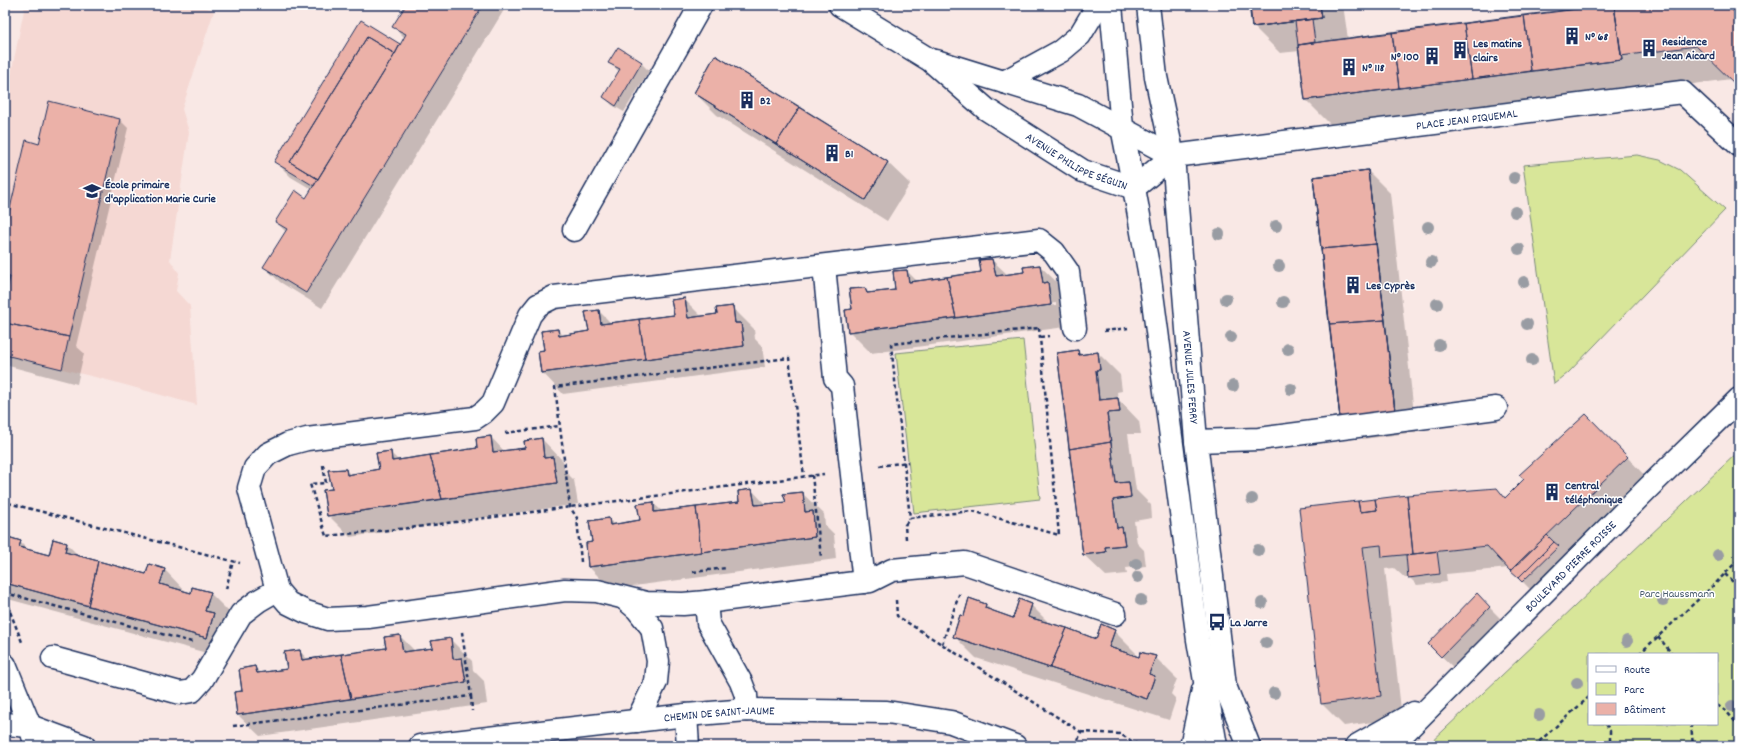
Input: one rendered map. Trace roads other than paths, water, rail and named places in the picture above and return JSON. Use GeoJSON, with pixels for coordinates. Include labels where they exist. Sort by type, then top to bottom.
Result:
{"type":"FeatureCollection","features":[{"type":"Feature","properties":{"kind":"street"},"geometry":{"type":"LineString","coordinates":[[574,230],[701,5]]}},
{"type":"Feature","properties":{"kind":"street","name":"AVENUE PHILIPPE SÉGUIN"},"geometry":{"type":"LineString","coordinates":[[840,5],[930,60],[986,109],[1084,171],[1134,188],[1173,156],[1122,127],[1078,105],[930,60]]}},
{"type":"Feature","properties":{"kind":"street"},"geometry":{"type":"LineString","coordinates":[[1004,82],[1061,52],[1080,35],[1098,5]]}},
{"type":"Feature","properties":{"kind":"street"},"geometry":{"type":"LineString","coordinates":[[1111,5],[1122,127],[1149,271],[1198,640],[1216,746]]}},
{"type":"Feature","properties":{"kind":"street","name":"AVENUE JULES FERRY"},"geometry":{"type":"LineString","coordinates":[[1148,5],[1156,77],[1173,156],[1196,441],[1225,686],[1249,746]]}},
{"type":"Feature","properties":{"kind":"street","name":"PLACE JEAN PIQUEMAL"},"geometry":{"type":"LineString","coordinates":[[1173,156],[1682,92],[1739,145]]}},
{"type":"Feature","properties":{"kind":"street"},"geometry":{"type":"LineString","coordinates":[[1075,328],[1068,272],[1054,252],[1038,240],[554,297],[538,305],[530,315],[493,403],[475,418],[307,439],[288,444],[268,454],[255,468],[249,488],[278,590],[288,603],[306,612],[328,619],[368,617],[565,590],[597,591],[646,603],[683,604],[706,602],[870,581],[892,570],[966,563],[1115,614]]}},
{"type":"Feature","properties":{"kind":"street"},"geometry":{"type":"LineString","coordinates":[[824,266],[835,378],[842,386],[864,582]]}},
{"type":"Feature","properties":{"kind":"street","name":"BOULEVARD PIERRE ROISSE"},"geometry":{"type":"LineString","coordinates":[[1391,746],[1435,700],[1739,399]]}},
{"type":"Feature","properties":{"kind":"street"},"geometry":{"type":"LineString","coordinates":[[1196,441],[1259,439],[1496,408]]}},
{"type":"Feature","properties":{"kind":"street"},"geometry":{"type":"LineString","coordinates":[[53,658],[180,693],[192,691],[202,680],[241,614],[258,601],[278,590]]}},
{"type":"Feature","properties":{"kind":"street"},"geometry":{"type":"LineString","coordinates":[[624,598],[637,609],[652,628],[658,661],[656,682],[637,721]]}},
{"type":"Feature","properties":{"kind":"street"},"geometry":{"type":"LineString","coordinates":[[706,602],[708,623],[741,682],[746,695],[747,710]]}},
{"type":"Feature","properties":{"kind":"street"},"geometry":{"type":"LineString","coordinates":[[5,665],[33,736]]}},
{"type":"Feature","properties":{"kind":"street"},"geometry":{"type":"LineString","coordinates":[[1191,746],[1205,680]]}},
{"type":"Feature","properties":{"kind":"street","name":"BOULEVARD PIERRE ROISSE"},"geometry":{"type":"LineString","coordinates":[[1356,746],[1435,700]]}},
{"type":"Feature","properties":{"kind":"street","name":"CHEMIN DE SAINT-JAUME"},"geometry":{"type":"LineString","coordinates":[[420,746],[686,715],[747,710],[887,712],[951,722],[1015,746]]}},
{"type":"Feature","properties":{"kind":"street"},"geometry":{"type":"LineString","coordinates":[[686,715],[688,746]]}},
{"type":"Feature","properties":{"kind":"street"},"geometry":{"type":"LineString","coordinates":[[5,724],[33,736],[84,746]]}},
{"type":"Feature","properties":{"kind":"place","name":"N° 68"},"geometry":{"type":"Point","coordinates":[1572,36]}},
{"type":"Feature","properties":{"kind":"place","name":"Residence Jean Aicard"},"geometry":{"type":"Point","coordinates":[1649,48]}},
{"type":"Feature","properties":{"kind":"place","name":"Les matins clairs"},"geometry":{"type":"Point","coordinates":[1460,50]}},
{"type":"Feature","properties":{"kind":"place","name":"N° 100"},"geometry":{"type":"Point","coordinates":[1432,56]}},
{"type":"Feature","properties":{"kind":"place","name":"N° 118"},"geometry":{"type":"Point","coordinates":[1349,67]}},
{"type":"Feature","properties":{"kind":"place","name":"B2"},"geometry":{"type":"Point","coordinates":[747,100]}},
{"type":"Feature","properties":{"kind":"place","name":"B1"},"geometry":{"type":"Point","coordinates":[832,153]}},
{"type":"Feature","properties":{"kind":"place","name":"École primaire d'application Marie Curie"},"geometry":{"type":"Point","coordinates":[92,191]}},
{"type":"Feature","properties":{"kind":"place","name":"Les Cyprès"},"geometry":{"type":"Point","coordinates":[1353,285]}},
{"type":"Feature","properties":{"kind":"place","name":"Central téléphonique"},"geometry":{"type":"Point","coordinates":[1552,492]}},
{"type":"Feature","properties":{"kind":"place","name":"La Jarre"},"geometry":{"type":"Point","coordinates":[1217,622]}},
{"type":"Feature","properties":{"kind":"park label","name":"Parc Haussmann"},"geometry":{"type":"Point","coordinates":[1677,593]}}]}
